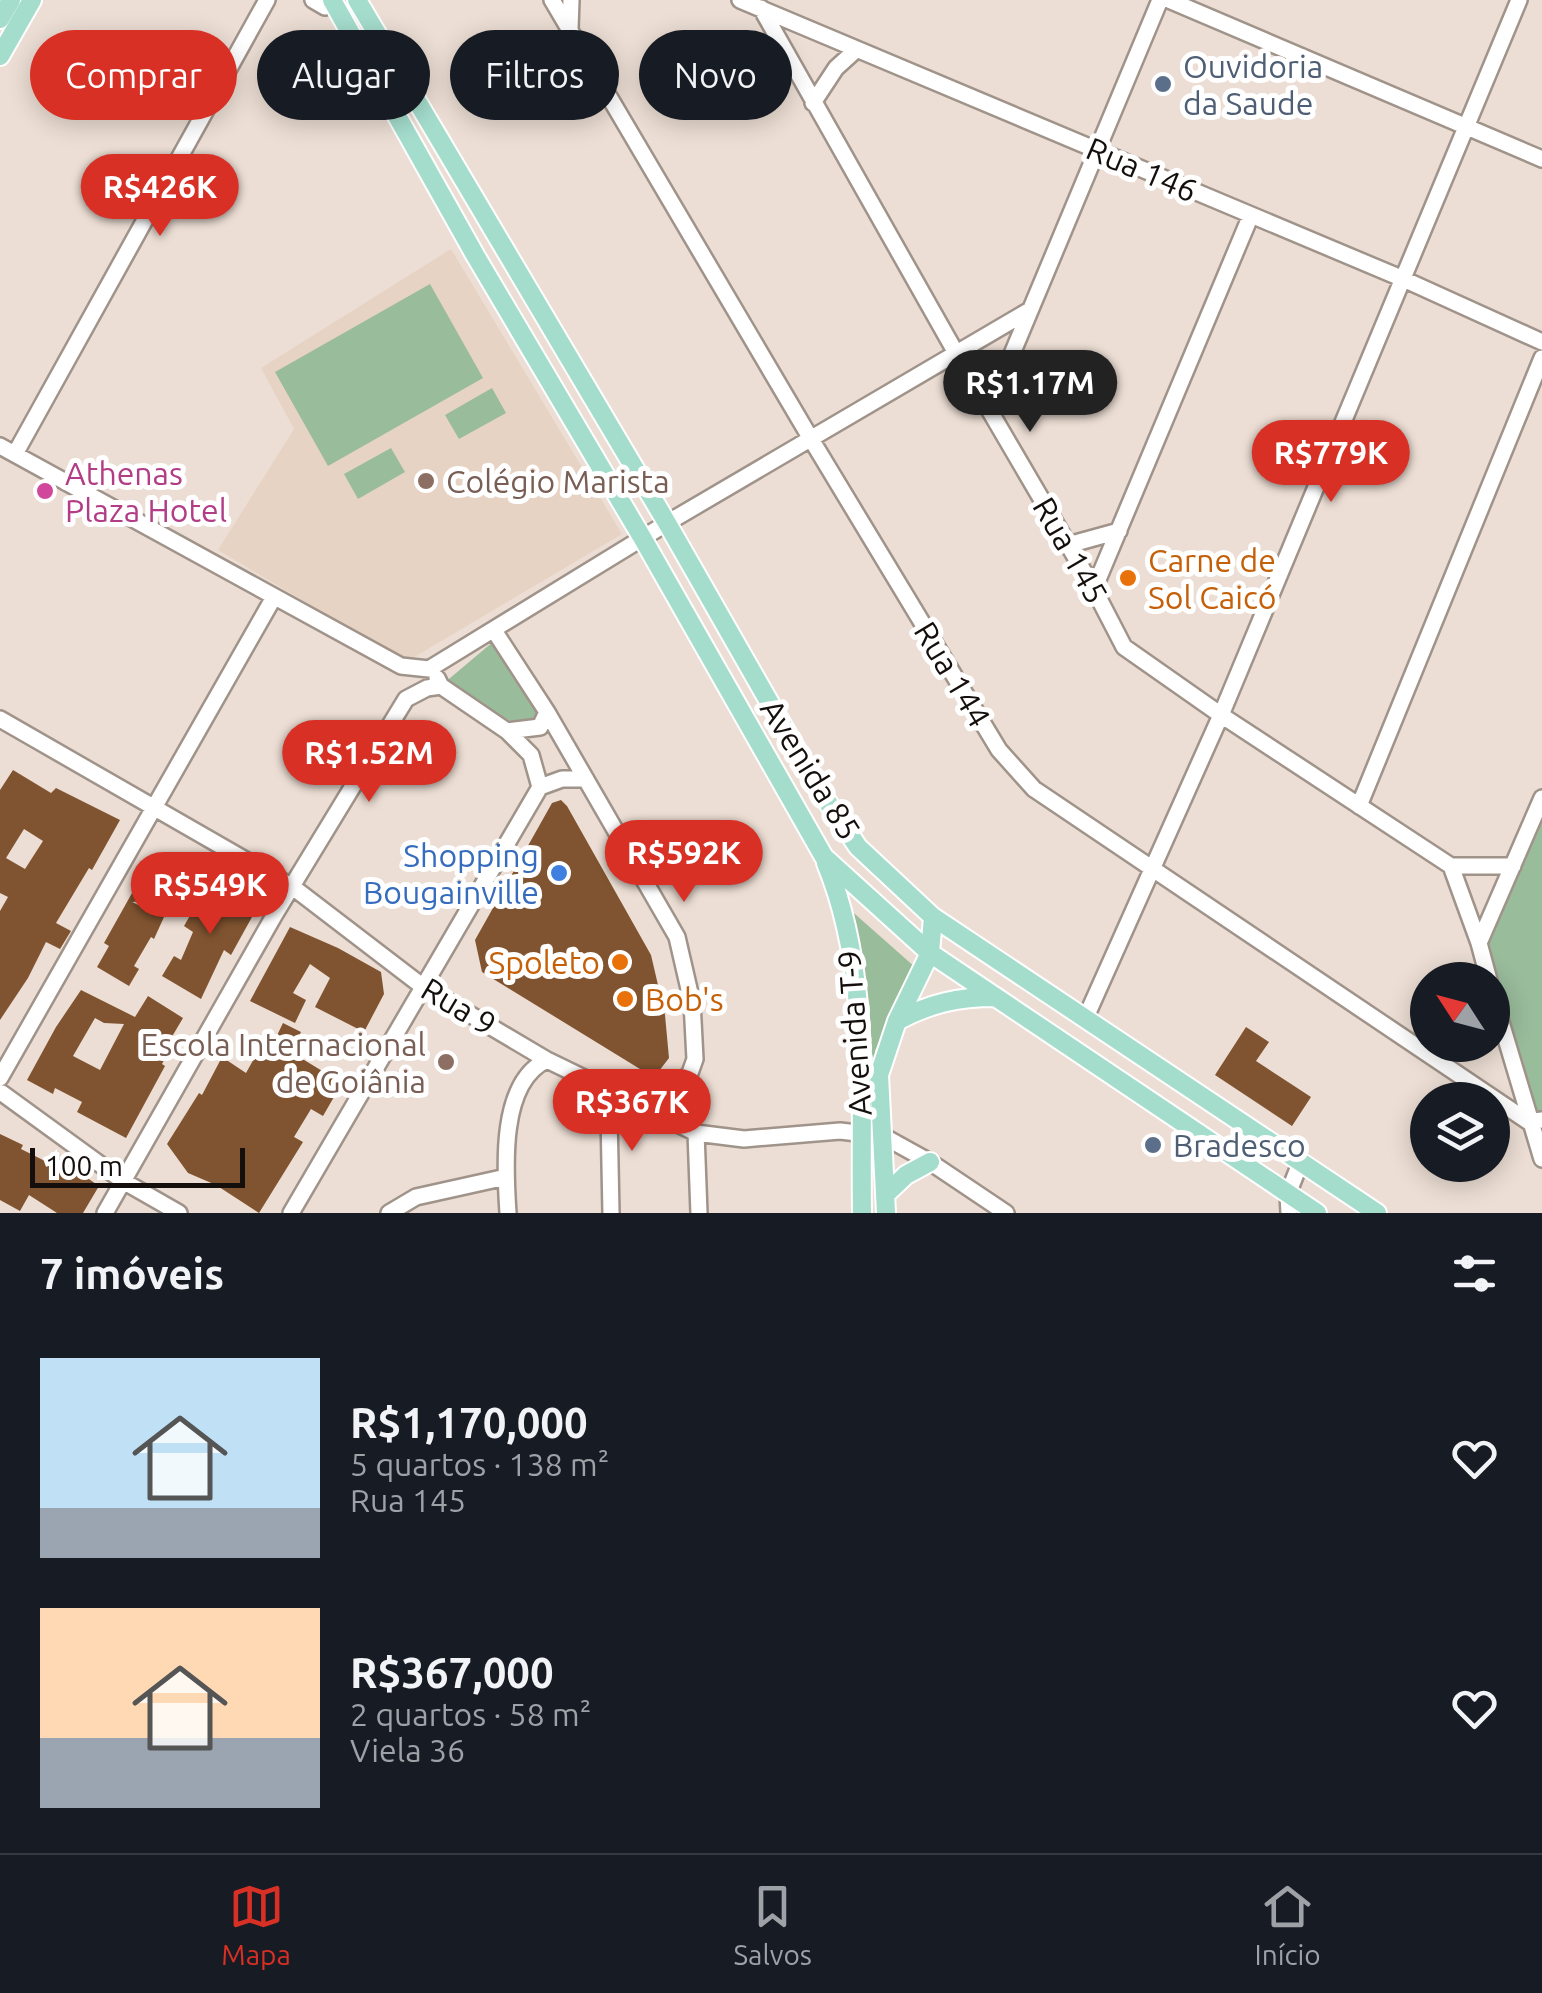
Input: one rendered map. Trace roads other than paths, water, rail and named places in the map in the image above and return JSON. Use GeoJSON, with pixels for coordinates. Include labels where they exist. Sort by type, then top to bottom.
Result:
{"type":"FeatureCollection","features":[{"type":"Feature","properties":{"kind":"main road"},"geometry":{"type":"LineString","coordinates":[[0,19],[11,0]]}},
{"type":"Feature","properties":{"kind":"main road"},"geometry":{"type":"LineString","coordinates":[[0,56],[32,0]]}},
{"type":"Feature","properties":{"kind":"main road","name":"Avenida 85"},"geometry":{"type":"LineString","coordinates":[[357,0],[820,791],[858,847],[933,917],[1377,1213]]}},
{"type":"Feature","properties":{"kind":"main road","name":"Avenida 85"},"geometry":{"type":"LineString","coordinates":[[368,0],[430,105],[442,143]]}},
{"type":"Feature","properties":{"kind":"main road","name":"Avenida 85"},"geometry":{"type":"LineString","coordinates":[[323,2],[398,133],[417,151],[824,858],[930,953],[1288,1203],[1317,1213]]}},
{"type":"Feature","properties":{"kind":"main road","name":"Avenida T-9"},"geometry":{"type":"LineString","coordinates":[[824,858],[840,895],[857,979],[862,1213]]}},
{"type":"Feature","properties":{"kind":"main road","name":"Avenida T-9"},"geometry":{"type":"LineString","coordinates":[[886,1204],[879,1075],[897,1021],[930,953],[933,917]]}},
{"type":"Feature","properties":{"kind":"main road"},"geometry":{"type":"LineString","coordinates":[[897,1021],[948,1000],[996,997]]}},
{"type":"Feature","properties":{"kind":"main road"},"geometry":{"type":"LineString","coordinates":[[886,1204],[906,1175],[930,1162]]}},
{"type":"Feature","properties":{"kind":"street","name":"Rua 144"},"geometry":{"type":"LineString","coordinates":[[552,0],[811,440],[1000,750],[1034,789],[1535,1121]]}},
{"type":"Feature","properties":{"kind":"street"},"geometry":{"type":"LineString","coordinates":[[570,29],[571,0]]}},
{"type":"Feature","properties":{"kind":"street","name":"Rua 146"},"geometry":{"type":"LineString","coordinates":[[740,0],[1400,278],[1542,342]]}},
{"type":"Feature","properties":{"kind":"street"},"geometry":{"type":"LineString","coordinates":[[989,409],[1160,0]]}},
{"type":"Feature","properties":{"kind":"street"},"geometry":{"type":"LineString","coordinates":[[1169,0],[1542,159]]}},
{"type":"Feature","properties":{"kind":"street"},"geometry":{"type":"LineString","coordinates":[[1086,1017],[1221,716],[1400,278],[1519,0]]}},
{"type":"Feature","properties":{"kind":"street"},"geometry":{"type":"LineString","coordinates":[[15,454],[269,1]]}},
{"type":"Feature","properties":{"kind":"street","name":"Rua 145"},"geometry":{"type":"LineString","coordinates":[[761,8],[1124,647],[1221,716],[1451,866]]}},
{"type":"Feature","properties":{"kind":"street"},"geometry":{"type":"LineString","coordinates":[[813,102],[836,68],[857,49]]}},
{"type":"Feature","properties":{"kind":"street"},"geometry":{"type":"LineString","coordinates":[[1094,589],[1251,215]]}},
{"type":"Feature","properties":{"kind":"street"},"geometry":{"type":"LineString","coordinates":[[0,446],[402,666],[429,669],[1030,310]]}},
{"type":"Feature","properties":{"kind":"street"},"geometry":{"type":"LineString","coordinates":[[1359,806],[1542,358]]}},
{"type":"Feature","properties":{"kind":"street"},"geometry":{"type":"LineString","coordinates":[[1068,545],[1118,532]]}},
{"type":"Feature","properties":{"kind":"street"},"geometry":{"type":"LineString","coordinates":[[179,1213],[123,1182],[2,1093],[274,597]]}},
{"type":"Feature","properties":{"kind":"street"},"geometry":{"type":"LineString","coordinates":[[494,632],[547,712],[676,937],[692,1002],[695,1059],[690,1073],[665,1094],[638,1104]]}},
{"type":"Feature","properties":{"kind":"street"},"geometry":{"type":"LineString","coordinates":[[441,664],[436,676],[441,686],[507,731],[531,755],[540,787]]}},
{"type":"Feature","properties":{"kind":"street"},"geometry":{"type":"LineString","coordinates":[[402,666],[406,699]]}},
{"type":"Feature","properties":{"kind":"street"},"geometry":{"type":"LineString","coordinates":[[105,1213],[275,914],[406,699],[441,686]]}},
{"type":"Feature","properties":{"kind":"street"},"geometry":{"type":"LineString","coordinates":[[507,731],[540,728],[547,712]]}},
{"type":"Feature","properties":{"kind":"street","name":"Rua 9"},"geometry":{"type":"LineString","coordinates":[[1,721],[294,888],[422,986],[547,1060],[696,1133],[744,1138],[861,1131],[883,1136],[1006,1213]]}},
{"type":"Feature","properties":{"kind":"street"},"geometry":{"type":"LineString","coordinates":[[291,1213],[540,787],[562,779],[586,779]]}},
{"type":"Feature","properties":{"kind":"street"},"geometry":{"type":"LineString","coordinates":[[1479,943],[1542,799]]}},
{"type":"Feature","properties":{"kind":"street"},"geometry":{"type":"LineString","coordinates":[[1484,962],[1451,866],[1513,866]]}},
{"type":"Feature","properties":{"kind":"street"},"geometry":{"type":"LineString","coordinates":[[1510,1046],[1535,1121],[1542,1159]]}},
{"type":"Feature","properties":{"kind":"street"},"geometry":{"type":"LineString","coordinates":[[508,1213],[506,1142],[514,1108],[530,1074],[547,1060]]}},
{"type":"Feature","properties":{"kind":"street"},"geometry":{"type":"LineString","coordinates":[[611,1213],[609,1115],[613,1092]]}},
{"type":"Feature","properties":{"kind":"street"},"geometry":{"type":"LineString","coordinates":[[696,1133],[699,1213]]}},
{"type":"Feature","properties":{"kind":"street"},"geometry":{"type":"LineString","coordinates":[[1288,1203],[1300,1161]]}},
{"type":"Feature","properties":{"kind":"street"},"geometry":{"type":"LineString","coordinates":[[389,1213],[416,1198],[506,1177]]}},
{"type":"Feature","properties":{"kind":"place","name":"Ouvidoria da Saude"},"geometry":{"type":"Point","coordinates":[1163,84]}},
{"type":"Feature","properties":{"kind":"place","name":"Colégio Marista"},"geometry":{"type":"Point","coordinates":[426,481]}},
{"type":"Feature","properties":{"kind":"place","name":"Athenas Plaza Hotel"},"geometry":{"type":"Point","coordinates":[45,491]}},
{"type":"Feature","properties":{"kind":"place","name":"Carne de Sol Caicó"},"geometry":{"type":"Point","coordinates":[1128,578]}},
{"type":"Feature","properties":{"kind":"place","name":"Shopping Bougainville"},"geometry":{"type":"Point","coordinates":[559,873]}},
{"type":"Feature","properties":{"kind":"place","name":"Spoleto"},"geometry":{"type":"Point","coordinates":[620,962]}},
{"type":"Feature","properties":{"kind":"place","name":"Bob's"},"geometry":{"type":"Point","coordinates":[625,999]}},
{"type":"Feature","properties":{"kind":"place","name":"Escola Internacional de Goiânia"},"geometry":{"type":"Point","coordinates":[446,1062]}},
{"type":"Feature","properties":{"kind":"place","name":"Bradesco"},"geometry":{"type":"Point","coordinates":[1153,1145]}}]}
